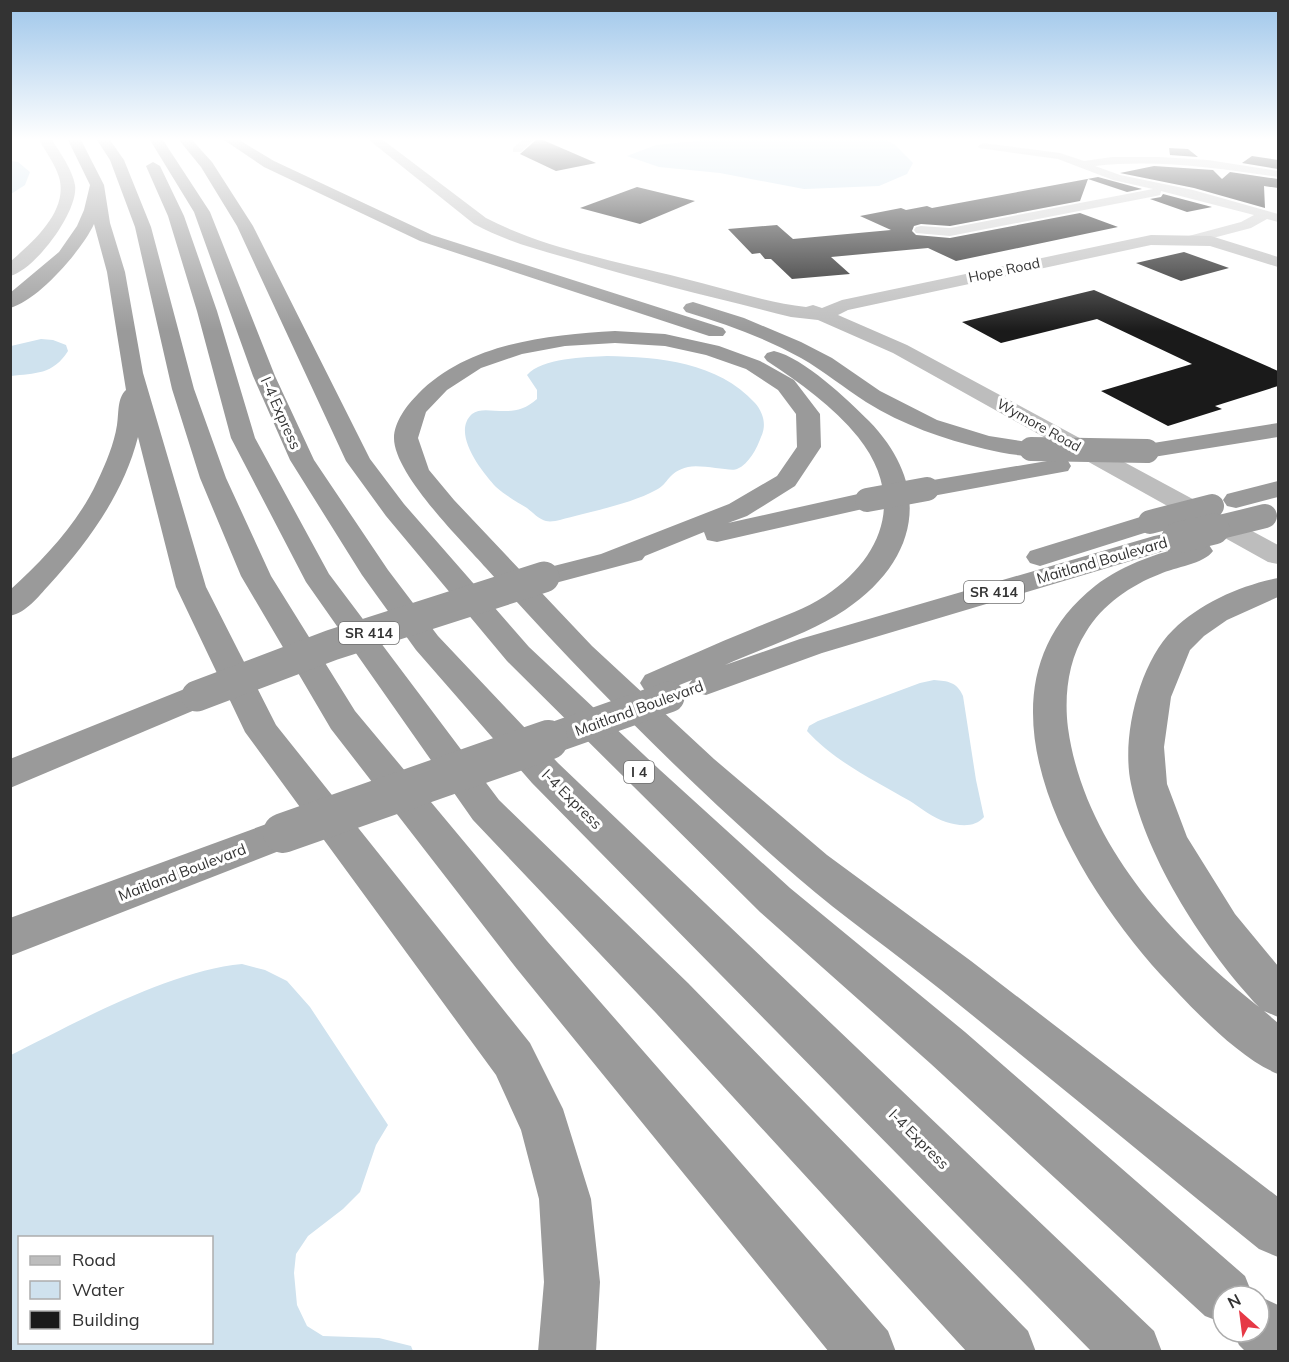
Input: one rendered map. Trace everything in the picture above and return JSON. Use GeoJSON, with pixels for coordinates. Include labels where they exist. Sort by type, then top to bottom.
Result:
{"type":"FeatureCollection","features":[{"type":"Feature","properties":{"kind":"highway"},"geometry":{"type":"LineString","coordinates":[[10,302],[46,274],[80,237],[95,204]]}},
{"type":"Feature","properties":{"kind":"highway"},"geometry":{"type":"LineString","coordinates":[[99,204],[102,223],[116,272],[132,373],[191,587],[262,732],[513,1059],[545,1127],[565,1199],[572,1282],[567,1352]]}},
{"type":"Feature","properties":{"kind":"highway"},"geometry":{"type":"LineString","coordinates":[[134,204],[143,227],[183,389],[213,478],[256,576],[343,720],[532,955],[867,1352]]}},
{"type":"Feature","properties":{"kind":"highway"},"geometry":{"type":"LineString","coordinates":[[171,204],[243,438],[316,576],[486,810],[672,998],[1006,1352]]}},
{"type":"Feature","properties":{"kind":"highway","name":"I-4 Express"},"geometry":{"type":"LineString","coordinates":[[197,204],[264,376],[302,460],[377,575],[427,643],[545,773],[1133,1352]]}},
{"type":"Feature","properties":{"kind":"highway","name":"I 4"},"geometry":{"type":"LineString","coordinates":[[230,204],[244,226],[358,461],[395,510],[518,654],[647,780],[775,900],[948,1048],[1212,1284]]}},
{"type":"Feature","properties":{"kind":"highway"},"geometry":{"type":"LineString","coordinates":[[351,204],[396,225],[473,255],[716,332],[766,353],[805,375],[837,400],[878,444],[895,480],[900,503],[896,528],[888,552],[864,581],[842,599],[806,619],[663,690]]}},
{"type":"Feature","properties":{"kind":"highway"},"geometry":{"type":"LineString","coordinates":[[396,225],[557,273],[717,315],[761,331],[809,353],[873,396],[927,426],[981,442],[1031,449],[1147,450]]}},
{"type":"Feature","properties":{"kind":"highway"},"geometry":{"type":"LineString","coordinates":[[611,559],[738,510],[786,481],[809,447],[808,414],[786,385],[753,364],[712,350],[665,340],[615,337],[565,340],[517,350],[474,364],[438,385],[415,410],[406,438],[417,471],[445,506],[581,653],[701,769],[813,867],[964,982],[1278,1230]]}},
{"type":"Feature","properties":{"kind":"highway"},"geometry":{"type":"LineString","coordinates":[[10,607],[56,560],[82,529],[120,462],[132,407],[132,373]]}},
{"type":"Feature","properties":{"kind":"highway","name":"SR 414"},"geometry":{"type":"LineString","coordinates":[[12,773],[197,696],[342,642],[544,577],[611,559],[867,500],[1147,450],[1278,430]]}},
{"type":"Feature","properties":{"kind":"highway"},"geometry":{"type":"LineString","coordinates":[[811,646],[1048,554],[1150,522],[1278,489]]}},
{"type":"Feature","properties":{"kind":"highway"},"geometry":{"type":"LineString","coordinates":[[1274,519],[1188,545],[1104,593],[1065,639],[1053,665],[1047,710],[1052,745],[1067,798],[1100,861],[1135,913],[1182,964],[1244,1025],[1278,1051]]}},
{"type":"Feature","properties":{"kind":"highway","name":"Maitland Boulevard"},"geometry":{"type":"LineString","coordinates":[[10,937],[283,833],[429,782],[663,690],[811,646],[1188,545]]}},
{"type":"Feature","properties":{"kind":"highway"},"geometry":{"type":"LineString","coordinates":[[1274,580],[1218,612],[1182,639],[1169,657],[1152,701],[1147,750],[1148,783],[1164,828],[1183,869],[1223,928],[1263,981],[1278,996]]}},
{"type":"Feature","properties":{"kind":"highway"},"geometry":{"type":"LineString","coordinates":[[10,954],[137,889]]}},
{"type":"Feature","properties":{"kind":"main road"},"geometry":{"type":"LineString","coordinates":[[10,271],[28,256],[57,220],[64,204]]}},
{"type":"Feature","properties":{"kind":"main road","name":"Wymore Road"},"geometry":{"type":"LineString","coordinates":[[459,204],[486,224],[506,234],[791,311],[821,315],[900,349],[1278,556]]}},
{"type":"Feature","properties":{"kind":"main road","name":"Hope Road"},"geometry":{"type":"LineString","coordinates":[[821,315],[842,306],[1137,241],[1190,239],[1231,246],[1278,262]]}},
{"type":"Feature","properties":{"kind":"main road","name":"Hope Road"},"geometry":{"type":"LineString","coordinates":[[1190,239],[1278,270]]}},
{"type":"Feature","properties":{"kind":"main road","name":"Wymore Road"},"geometry":{"type":"LineString","coordinates":[[1254,544],[1274,580]]}},
{"type":"Feature","properties":{"kind":"street"},"geometry":{"type":"LineString","coordinates":[[921,230],[950,232],[1098,204]]}},
{"type":"Feature","properties":{"kind":"street"},"geometry":{"type":"LineString","coordinates":[[1226,204],[1278,218]]}},
{"type":"Feature","properties":{"kind":"street"},"geometry":{"type":"LineString","coordinates":[[1190,239],[1246,225],[1258,213]]}},
{"type":"Feature","properties":{"kind":"water"},"geometry":{"type":"Polygon","coordinates":[[[41,339],[53,340],[66,345],[68,351],[50,369],[11,376],[11,346],[41,339]]]}},
{"type":"Feature","properties":{"kind":"water"},"geometry":{"type":"Polygon","coordinates":[[[607,356],[667,360],[706,370],[740,389],[755,403],[762,415],[763,432],[752,455],[737,469],[688,467],[676,472],[664,484],[646,495],[558,520],[544,520],[496,487],[483,472],[467,441],[466,422],[472,414],[478,411],[518,410],[537,399],[537,390],[527,375],[534,369],[564,360],[607,356]]]}},
{"type":"Feature","properties":{"kind":"water"},"geometry":{"type":"Polygon","coordinates":[[[934,680],[951,683],[963,696],[984,817],[976,823],[961,825],[941,820],[842,761],[807,731],[809,726],[818,721],[920,683],[934,680]]]}},
{"type":"Feature","properties":{"kind":"water"},"geometry":{"type":"Polygon","coordinates":[[[242,964],[265,970],[287,981],[310,1007],[388,1125],[376,1145],[360,1192],[343,1209],[308,1236],[296,1254],[294,1273],[297,1305],[307,1326],[323,1336],[379,1338],[411,1346],[413,1351],[11,1351],[11,1055],[124,1000],[184,977],[242,964]]]}},
{"type":"Feature","properties":{"kind":"building"},"geometry":{"type":"Polygon","coordinates":[[[592,204],[689,204],[640,224],[580,208],[592,204]]]}},
{"type":"Feature","properties":{"kind":"building"},"geometry":{"type":"Polygon","coordinates":[[[956,204],[1067,204],[950,226],[921,224],[914,226],[912,231],[916,235],[950,238],[1080,213],[1118,227],[956,261],[928,248],[831,257],[850,274],[792,279],[771,259],[765,259],[760,253],[752,254],[728,229],[777,225],[793,239],[891,230],[860,216],[901,208],[906,210],[927,206],[932,208],[956,204]]]}},
{"type":"Feature","properties":{"kind":"building"},"geometry":{"type":"Polygon","coordinates":[[[1163,204],[1199,204],[1212,207],[1187,212],[1163,204]]]}},
{"type":"Feature","properties":{"kind":"building"},"geometry":{"type":"Polygon","coordinates":[[[1249,204],[1265,204],[1265,208],[1249,204]]]}},
{"type":"Feature","properties":{"kind":"building"},"geometry":{"type":"Polygon","coordinates":[[[1184,252],[1229,268],[1181,281],[1136,263],[1184,252]]]}},
{"type":"Feature","properties":{"kind":"building"},"geometry":{"type":"Polygon","coordinates":[[[1094,290],[1278,371],[1278,386],[1215,406],[1222,409],[1168,426],[1101,391],[1192,364],[1097,319],[1001,343],[962,322],[1094,290]]]}}]}
